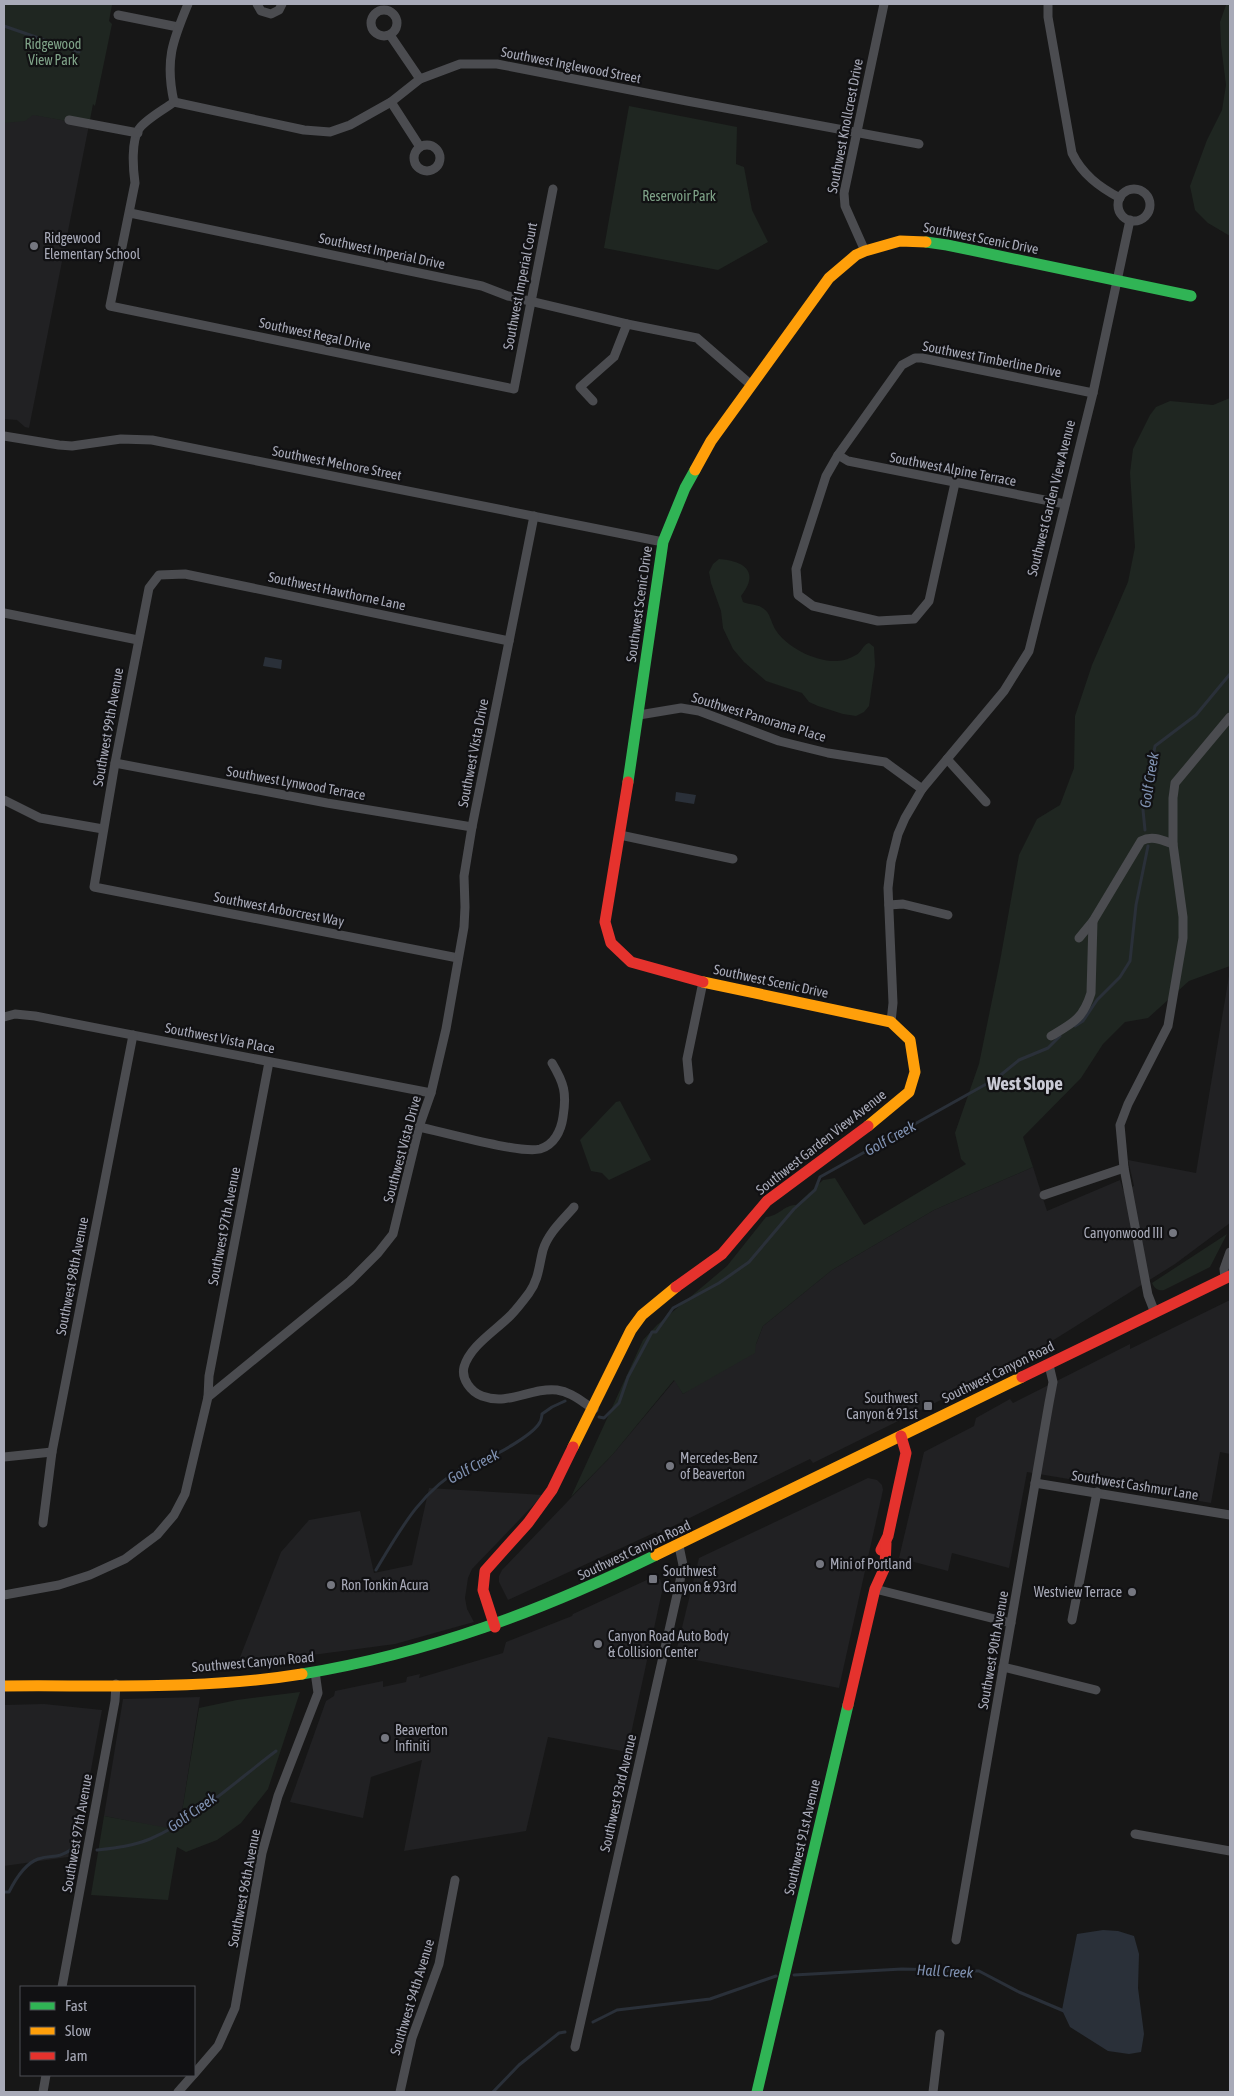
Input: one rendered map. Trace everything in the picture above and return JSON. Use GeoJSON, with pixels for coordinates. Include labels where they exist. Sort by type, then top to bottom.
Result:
{"type":"FeatureCollection","features":[{"type":"Feature","properties":{"kind":"street"},"geometry":{"type":"LineString","coordinates":[[130,212],[135,183],[132,164],[138,133],[142,126],[174,102],[169,78],[170,55],[178,27],[188,4]]}},
{"type":"Feature","properties":{"kind":"street"},"geometry":{"type":"LineString","coordinates":[[257,4],[262,11],[270,14],[279,10],[282,4]]}},
{"type":"Feature","properties":{"kind":"street","name":"Southwest Knollcrest Drive"},"geometry":{"type":"LineString","coordinates":[[865,251],[845,206],[844,193],[884,4]]}},
{"type":"Feature","properties":{"kind":"street"},"geometry":{"type":"LineString","coordinates":[[1048,4],[1048,18],[1072,152],[1085,173],[1101,188],[1120,198]]}},
{"type":"Feature","properties":{"kind":"street"},"geometry":{"type":"LineString","coordinates":[[118,15],[178,27]]}},
{"type":"Feature","properties":{"kind":"street"},"geometry":{"type":"LineString","coordinates":[[390,35],[420,79]]}},
{"type":"Feature","properties":{"kind":"street","name":"Southwest Inglewood Street"},"geometry":{"type":"LineString","coordinates":[[174,102],[304,130],[330,132],[350,126],[391,102],[420,79],[460,64],[497,64],[919,144]]}},
{"type":"Feature","properties":{"kind":"street"},"geometry":{"type":"LineString","coordinates":[[391,102],[420,147]]}},
{"type":"Feature","properties":{"kind":"street"},"geometry":{"type":"LineString","coordinates":[[69,120],[138,133]]}},
{"type":"Feature","properties":{"kind":"street","name":"Southwest Imperial Court"},"geometry":{"type":"LineString","coordinates":[[514,389],[553,188]]}},
{"type":"Feature","properties":{"kind":"street"},"geometry":{"type":"LineString","coordinates":[[1132,189],[1142,192],[1149,200],[1149,210],[1138,220],[1130,220],[1120,213],[1118,208],[1120,198],[1132,189]]}},
{"type":"Feature","properties":{"kind":"street","name":"Southwest Imperial Drive"},"geometry":{"type":"LineString","coordinates":[[130,212],[482,286],[508,296],[532,302],[697,338],[750,384]]}},
{"type":"Feature","properties":{"kind":"street","name":"Southwest Regal Drive"},"geometry":{"type":"LineString","coordinates":[[130,212],[110,306],[514,389]]}},
{"type":"Feature","properties":{"kind":"street","name":"Southwest Garden View Avenue"},"geometry":{"type":"LineString","coordinates":[[495,1627],[483,1590],[485,1571],[528,1523],[552,1490],[594,1409],[631,1330],[642,1315],[687,1278],[722,1254],[757,1212],[780,1191],[874,1122],[908,1092],[915,1072],[910,1040],[891,1022],[893,1003],[889,905],[891,862],[898,834],[922,789],[1004,692],[1029,651],[1093,393],[1130,220]]}},
{"type":"Feature","properties":{"kind":"street","name":"Southwest Scenic Drive"},"geometry":{"type":"LineString","coordinates":[[891,1022],[703,982],[631,962],[611,943],[605,922],[639,715],[663,542],[685,488],[706,449],[750,384],[829,278],[856,255],[865,251],[900,241],[947,245],[1191,296]]}},
{"type":"Feature","properties":{"kind":"street"},"geometry":{"type":"LineString","coordinates":[[593,401],[580,387],[614,356],[627,324]]}},
{"type":"Feature","properties":{"kind":"street","name":"Southwest Timberline Drive"},"geometry":{"type":"LineString","coordinates":[[955,483],[929,601],[914,619],[878,622],[813,606],[798,595],[796,569],[826,476],[838,455],[902,365],[915,358],[1093,393]]}},
{"type":"Feature","properties":{"kind":"street","name":"Southwest Melnore Street"},"geometry":{"type":"LineString","coordinates":[[4,436],[72,446],[121,439],[152,440],[663,542]]}},
{"type":"Feature","properties":{"kind":"street","name":"Southwest Alpine Terrace"},"geometry":{"type":"LineString","coordinates":[[838,455],[848,462],[1064,504]]}},
{"type":"Feature","properties":{"kind":"street","name":"Southwest Vista Drive"},"geometry":{"type":"LineString","coordinates":[[208,1396],[350,1281],[393,1234],[419,1127],[431,1092],[446,1029],[464,927],[466,907],[464,876],[472,828],[534,516]]}},
{"type":"Feature","properties":{"kind":"street","name":"Southwest Hawthorne Lane"},"geometry":{"type":"LineString","coordinates":[[159,575],[185,574],[509,641]]}},
{"type":"Feature","properties":{"kind":"street","name":"Southwest 99th Avenue"},"geometry":{"type":"LineString","coordinates":[[94,887],[138,640],[149,588],[159,575]]}},
{"type":"Feature","properties":{"kind":"street"},"geometry":{"type":"LineString","coordinates":[[4,613],[138,640]]}},
{"type":"Feature","properties":{"kind":"street","name":"Southwest Panorama Place"},"geometry":{"type":"LineString","coordinates":[[639,715],[681,708],[699,711],[779,741],[828,753],[885,762],[922,789]]}},
{"type":"Feature","properties":{"kind":"street"},"geometry":{"type":"LineString","coordinates":[[1154,1313],[1148,1295],[1124,1168],[1120,1125],[1128,1104],[1168,1026],[1183,938],[1184,917],[1173,844],[1173,798],[1175,783],[1230,717]]}},
{"type":"Feature","properties":{"kind":"street"},"geometry":{"type":"LineString","coordinates":[[948,759],[986,802]]}},
{"type":"Feature","properties":{"kind":"street","name":"Southwest Lynwood Terrace"},"geometry":{"type":"LineString","coordinates":[[115,763],[328,804],[472,828]]}},
{"type":"Feature","properties":{"kind":"street"},"geometry":{"type":"LineString","coordinates":[[4,800],[40,818],[103,830]]}},
{"type":"Feature","properties":{"kind":"street"},"geometry":{"type":"LineString","coordinates":[[620,835],[733,860]]}},
{"type":"Feature","properties":{"kind":"street"},"geometry":{"type":"LineString","coordinates":[[1079,938],[1093,921],[1141,841],[1147,838],[1155,838],[1173,844]]}},
{"type":"Feature","properties":{"kind":"street","name":"Southwest Arborcrest Way"},"geometry":{"type":"LineString","coordinates":[[94,887],[458,958]]}},
{"type":"Feature","properties":{"kind":"street"},"geometry":{"type":"LineString","coordinates":[[889,905],[903,904],[948,915]]}},
{"type":"Feature","properties":{"kind":"street"},"geometry":{"type":"LineString","coordinates":[[1051,1036],[1075,1022],[1088,1004],[1091,993],[1093,921]]}},
{"type":"Feature","properties":{"kind":"street"},"geometry":{"type":"LineString","coordinates":[[689,1080],[687,1059],[703,982]]}},
{"type":"Feature","properties":{"kind":"street","name":"Southwest Vista Place"},"geometry":{"type":"LineString","coordinates":[[4,1017],[15,1014],[35,1016],[431,1092]]}},
{"type":"Feature","properties":{"kind":"street","name":"Southwest 98th Avenue"},"geometry":{"type":"LineString","coordinates":[[43,1523],[52,1452],[133,1035]]}},
{"type":"Feature","properties":{"kind":"street","name":"Southwest 97th Avenue"},"geometry":{"type":"LineString","coordinates":[[208,1396],[209,1376],[269,1062]]}},
{"type":"Feature","properties":{"kind":"street"},"geometry":{"type":"LineString","coordinates":[[419,1127],[524,1150],[545,1147],[560,1132],[565,1105],[564,1086],[552,1063]]}},
{"type":"Feature","properties":{"kind":"street"},"geometry":{"type":"LineString","coordinates":[[1044,1195],[1124,1168]]}},
{"type":"Feature","properties":{"kind":"street"},"geometry":{"type":"LineString","coordinates":[[574,1207],[547,1240],[534,1286],[511,1315],[476,1347],[468,1359],[464,1372],[470,1388],[475,1393],[487,1398],[504,1400],[556,1390],[571,1394],[594,1409]]}},
{"type":"Feature","properties":{"kind":"street"},"geometry":{"type":"LineString","coordinates":[[1228,1277],[1224,1269],[1230,1252]]}},
{"type":"Feature","properties":{"kind":"street","name":"Southwest Canyon Road"},"geometry":{"type":"LineString","coordinates":[[4,1686],[243,1681],[315,1672],[418,1651],[495,1627],[553,1604],[679,1546],[1228,1277]]}},
{"type":"Feature","properties":{"kind":"street","name":"Southwest 90th Avenue"},"geometry":{"type":"LineString","coordinates":[[956,1940],[1052,1382],[1049,1365]]}},
{"type":"Feature","properties":{"kind":"street"},"geometry":{"type":"LineString","coordinates":[[4,1595],[59,1585],[90,1575],[125,1559],[157,1535],[174,1514],[184,1494],[208,1396]]}},
{"type":"Feature","properties":{"kind":"street","name":"Southwest 91st Avenue"},"geometry":{"type":"LineString","coordinates":[[757,2092],[875,1589],[874,1580],[878,1558],[886,1543],[906,1453],[901,1436]]}},
{"type":"Feature","properties":{"kind":"street"},"geometry":{"type":"LineString","coordinates":[[4,1457],[52,1452]]}},
{"type":"Feature","properties":{"kind":"street","name":"Southwest Cashmur Lane"},"geometry":{"type":"LineString","coordinates":[[1035,1483],[1230,1515]]}},
{"type":"Feature","properties":{"kind":"street"},"geometry":{"type":"LineString","coordinates":[[1072,1620],[1097,1492]]}},
{"type":"Feature","properties":{"kind":"street","name":"Southwest 93rd Avenue"},"geometry":{"type":"LineString","coordinates":[[575,2046],[680,1586],[683,1565],[679,1546]]}},
{"type":"Feature","properties":{"kind":"street"},"geometry":{"type":"LineString","coordinates":[[875,1589],[1011,1623]]}},
{"type":"Feature","properties":{"kind":"street"},"geometry":{"type":"LineString","coordinates":[[1003,1667],[1096,1690]]}},
{"type":"Feature","properties":{"kind":"street","name":"Southwest 96th Avenue"},"geometry":{"type":"LineString","coordinates":[[195,2072],[218,2046],[235,2008],[262,1853],[278,1796],[318,1693],[315,1672]]}},
{"type":"Feature","properties":{"kind":"street","name":"Southwest 97th Avenue"},"geometry":{"type":"LineString","coordinates":[[62,1986],[115,1701],[116,1684]]}},
{"type":"Feature","properties":{"kind":"street"},"geometry":{"type":"LineString","coordinates":[[1135,1834],[1230,1852]]}},
{"type":"Feature","properties":{"kind":"street","name":"Southwest 94th Avenue"},"geometry":{"type":"LineString","coordinates":[[400,2092],[412,2038],[439,1964],[455,1880]]}},
{"type":"Feature","properties":{"kind":"street"},"geometry":{"type":"LineString","coordinates":[[933,2092],[940,2034]]}},
{"type":"Feature","properties":{"kind":"street"},"geometry":{"type":"LineString","coordinates":[[43,2092],[46,2076]]}},
{"type":"Feature","properties":{"kind":"street","name":"Southwest 96th Avenue"},"geometry":{"type":"LineString","coordinates":[[178,2092],[191,2076]]}},
{"type":"Feature","properties":{"kind":"shaded area","name":"Ridgewood Elementary School"},"geometry":{"type":"Polygon","coordinates":[[[4,109],[89,125],[29,428],[17,420],[4,419],[4,109]]]}},
{"type":"Feature","properties":{"kind":"shaded area"},"geometry":{"type":"Polygon","coordinates":[[[265,657],[282,660],[281,669],[263,666],[265,657]]]}},
{"type":"Feature","properties":{"kind":"shaded area"},"geometry":{"type":"Polygon","coordinates":[[[676,792],[696,795],[694,804],[675,801],[676,792]]]}},
{"type":"Feature","properties":{"kind":"shaded area"},"geometry":{"type":"Polygon","coordinates":[[[1230,970],[1230,1223],[1175,1264],[1020,1361],[813,1463],[810,1459],[657,1534],[656,1532],[508,1600],[499,1582],[502,1570],[613,1454],[675,1380],[683,1394],[756,1344],[763,1326],[832,1270],[934,1210],[1033,1167],[1047,1211],[1120,1180],[1123,1190],[1134,1186],[1128,1160],[1196,1173],[1230,970]]]}},
{"type":"Feature","properties":{"kind":"shaded area"},"geometry":{"type":"Polygon","coordinates":[[[1230,1300],[1230,1454],[1220,1452],[1211,1503],[1027,1472],[1009,1568],[952,1553],[948,1571],[899,1558],[924,1452],[974,1426],[976,1418],[1010,1399],[1013,1403],[1130,1344],[1130,1349],[1230,1300]]]}},
{"type":"Feature","properties":{"kind":"shaded area"},"geometry":{"type":"Polygon","coordinates":[[[868,1478],[877,1480],[882,1485],[883,1490],[839,1688],[675,1656],[699,1558],[868,1478]]]}},
{"type":"Feature","properties":{"kind":"shaded area"},"geometry":{"type":"Polygon","coordinates":[[[429,1488],[543,1495],[472,1569],[468,1578],[465,1598],[467,1609],[474,1622],[395,1644],[237,1665],[281,1552],[309,1520],[360,1511],[374,1573],[412,1565],[429,1488]]]}},
{"type":"Feature","properties":{"kind":"shaded area"},"geometry":{"type":"Polygon","coordinates":[[[651,1578],[660,1579],[663,1587],[627,1752],[548,1737],[526,1831],[404,1851],[422,1760],[371,1777],[363,1818],[290,1802],[326,1701],[334,1696],[335,1691],[383,1681],[383,1687],[406,1682],[407,1677],[420,1674],[419,1678],[503,1653],[506,1642],[572,1616],[651,1578]]]}},
{"type":"Feature","properties":{"kind":"shaded area"},"geometry":{"type":"Polygon","coordinates":[[[200,1697],[179,1831],[104,1816],[123,1699],[200,1697]]]}},
{"type":"Feature","properties":{"kind":"shaded area"},"geometry":{"type":"Polygon","coordinates":[[[44,1704],[102,1710],[75,1856],[4,1866],[4,1705],[44,1704]]]}},
{"type":"Feature","properties":{"kind":"shaded area"},"geometry":{"type":"Polygon","coordinates":[[[1103,1930],[1118,1931],[1134,1936],[1139,1954],[1138,1988],[1144,2034],[1141,2052],[1129,2054],[1108,2051],[1070,2027],[1062,2010],[1077,1934],[1103,1930]]]}},
{"type":"Feature","properties":{"kind":"green space","name":"Ridgewood View Park"},"geometry":{"type":"Polygon","coordinates":[[[4,4],[116,4],[112,5],[109,21],[112,24],[95,106],[93,104],[89,125],[33,115],[25,121],[4,123],[4,4]]]}},
{"type":"Feature","properties":{"kind":"green space"},"geometry":{"type":"Polygon","coordinates":[[[1230,4],[1230,236],[1208,223],[1195,210],[1190,186],[1207,140],[1222,110],[1226,85],[1220,22],[1226,5],[1230,4]]]}},
{"type":"Feature","properties":{"kind":"green space","name":"Reservoir Park"},"geometry":{"type":"Polygon","coordinates":[[[629,106],[737,127],[736,164],[744,167],[752,210],[768,242],[718,270],[604,248],[629,106]]]}},
{"type":"Feature","properties":{"kind":"green space"},"geometry":{"type":"Polygon","coordinates":[[[1230,398],[1230,966],[1189,981],[1148,1018],[1125,1022],[1103,1044],[1081,1078],[1023,1137],[1033,1167],[934,1210],[832,1270],[763,1326],[756,1344],[755,1353],[683,1394],[674,1380],[613,1454],[571,1497],[643,1340],[657,1325],[727,1266],[766,1217],[796,1205],[823,1180],[835,1178],[864,1225],[966,1164],[961,1159],[955,1133],[979,1064],[1019,855],[1037,819],[1060,805],[1074,768],[1075,716],[1092,665],[1128,582],[1135,547],[1130,473],[1133,449],[1156,407],[1170,401],[1213,405],[1230,398]]]}},
{"type":"Feature","properties":{"kind":"green space"},"geometry":{"type":"Polygon","coordinates":[[[719,559],[740,564],[748,571],[748,585],[741,596],[743,602],[762,607],[769,615],[780,636],[802,652],[828,661],[839,661],[856,655],[869,643],[874,647],[875,665],[869,706],[864,712],[856,716],[818,706],[809,702],[802,693],[766,681],[744,662],[733,649],[723,628],[721,611],[711,583],[709,572],[713,564],[719,559]]]}},
{"type":"Feature","properties":{"kind":"green space"},"geometry":{"type":"Polygon","coordinates":[[[620,1101],[651,1160],[609,1180],[602,1173],[591,1171],[580,1140],[616,1102],[620,1101]]]}},
{"type":"Feature","properties":{"kind":"green space"},"geometry":{"type":"Polygon","coordinates":[[[1227,1234],[1210,1267],[1164,1290],[1158,1290],[1154,1287],[1152,1283],[1227,1234]]]}},
{"type":"Feature","properties":{"kind":"green space"},"geometry":{"type":"Polygon","coordinates":[[[300,1692],[268,1789],[241,1823],[217,1840],[186,1852],[177,1847],[168,1900],[91,1895],[104,1816],[179,1830],[199,1708],[237,1700],[300,1692]]]}},
{"type":"Feature","properties":{"kind":"waterway"},"geometry":{"type":"LineString","coordinates":[[4,26],[79,52]]}},
{"type":"Feature","properties":{"kind":"waterway","name":"Golf Creek"},"geometry":{"type":"LineString","coordinates":[[1145,830],[1143,810],[1155,746],[1196,715],[1230,674]]}},
{"type":"Feature","properties":{"kind":"waterway","name":"Golf Creek"},"geometry":{"type":"LineString","coordinates":[[1075,1026],[1083,1021],[1097,1000],[1120,977],[1130,961],[1136,905],[1148,846]]}},
{"type":"Feature","properties":{"kind":"waterway","name":"Golf Creek"},"geometry":{"type":"LineString","coordinates":[[599,1417],[604,1418],[619,1403],[628,1377],[652,1332],[656,1332],[673,1308],[719,1283],[749,1262],[794,1209],[815,1190],[820,1177],[997,1078],[1019,1060],[1048,1048],[1060,1036]]}},
{"type":"Feature","properties":{"kind":"waterway","name":"Golf Creek"},"geometry":{"type":"LineString","coordinates":[[376,1570],[413,1512],[436,1487],[465,1466],[493,1456],[516,1443],[537,1427],[542,1414],[565,1401]]}},
{"type":"Feature","properties":{"kind":"waterway","name":"Golf Creek"},"geometry":{"type":"LineString","coordinates":[[97,1850],[137,1843],[167,1831],[215,1799],[276,1751]]}},
{"type":"Feature","properties":{"kind":"waterway","name":"Golf Creek"},"geometry":{"type":"LineString","coordinates":[[4,1892],[9,1892],[20,1873],[33,1861],[58,1856],[72,1849]]}},
{"type":"Feature","properties":{"kind":"waterway","name":"Hall Creek"},"geometry":{"type":"LineString","coordinates":[[794,1975],[902,1969],[979,1971],[1019,1992],[1064,2011]]}},
{"type":"Feature","properties":{"kind":"waterway","name":"Hall Creek"},"geometry":{"type":"LineString","coordinates":[[593,2022],[617,2010],[710,1999],[776,1976]]}},
{"type":"Feature","properties":{"kind":"waterway","name":"Hall Creek"},"geometry":{"type":"LineString","coordinates":[[493,2092],[519,2065],[559,2033],[565,2032]]}},
{"type":"Feature","properties":{"kind":"traffic: fast"},"geometry":{"type":"LineString","coordinates":[[926,242],[1191,296]]}},
{"type":"Feature","properties":{"kind":"traffic: fast"},"geometry":{"type":"LineString","coordinates":[[628,782],[663,542],[685,488],[695,470]]}},
{"type":"Feature","properties":{"kind":"traffic: fast"},"geometry":{"type":"LineString","coordinates":[[302,1674],[395,1654],[483,1628],[570,1594],[656,1555]]}},
{"type":"Feature","properties":{"kind":"traffic: fast"},"geometry":{"type":"LineString","coordinates":[[757,2092],[848,1705]]}},
{"type":"Feature","properties":{"kind":"traffic: slow"},"geometry":{"type":"LineString","coordinates":[[695,470],[711,441],[829,278],[856,255],[865,251],[900,241],[926,242]]}},
{"type":"Feature","properties":{"kind":"traffic: slow"},"geometry":{"type":"LineString","coordinates":[[703,982],[891,1022],[910,1040],[915,1072],[909,1092],[868,1126]]}},
{"type":"Feature","properties":{"kind":"traffic: slow"},"geometry":{"type":"LineString","coordinates":[[573,1447],[631,1330],[642,1315],[676,1287]]}},
{"type":"Feature","properties":{"kind":"traffic: slow"},"geometry":{"type":"LineString","coordinates":[[656,1555],[1022,1377]]}},
{"type":"Feature","properties":{"kind":"traffic: slow"},"geometry":{"type":"LineString","coordinates":[[4,1686],[191,1685],[302,1674]]}},
{"type":"Feature","properties":{"kind":"traffic: jam"},"geometry":{"type":"LineString","coordinates":[[628,782],[605,922],[611,943],[631,962],[703,982]]}},
{"type":"Feature","properties":{"kind":"traffic: jam"},"geometry":{"type":"LineString","coordinates":[[676,1287],[722,1254],[767,1201],[868,1126]]}},
{"type":"Feature","properties":{"kind":"traffic: jam"},"geometry":{"type":"LineString","coordinates":[[1022,1377],[1230,1276]]}},
{"type":"Feature","properties":{"kind":"traffic: jam"},"geometry":{"type":"LineString","coordinates":[[881,1550],[888,1536],[906,1453],[901,1436]]}},
{"type":"Feature","properties":{"kind":"traffic: jam"},"geometry":{"type":"LineString","coordinates":[[495,1627],[483,1590],[485,1571],[528,1523],[552,1490],[573,1447]]}},
{"type":"Feature","properties":{"kind":"traffic: jam"},"geometry":{"type":"LineString","coordinates":[[848,1705],[875,1589],[885,1567],[886,1543]]}},
{"type":"Feature","properties":{"kind":"place","name":"Ridgewood Elementary School"},"geometry":{"type":"Point","coordinates":[34,246]}},
{"type":"Feature","properties":{"kind":"place","name":"Canyonwood III"},"geometry":{"type":"Point","coordinates":[1173,1233]}},
{"type":"Feature","properties":{"kind":"place","name":"Southwest Canyon & 91st"},"geometry":{"type":"Point","coordinates":[928,1406]}},
{"type":"Feature","properties":{"kind":"place","name":"Mercedes-Benz of Beaverton"},"geometry":{"type":"Point","coordinates":[670,1466]}},
{"type":"Feature","properties":{"kind":"place","name":"Mini of Portland"},"geometry":{"type":"Point","coordinates":[820,1564]}},
{"type":"Feature","properties":{"kind":"place","name":"Southwest Canyon & 93rd"},"geometry":{"type":"Point","coordinates":[653,1579]}},
{"type":"Feature","properties":{"kind":"place","name":"Ron Tonkin Acura"},"geometry":{"type":"Point","coordinates":[331,1585]}},
{"type":"Feature","properties":{"kind":"place","name":"Westview Terrace"},"geometry":{"type":"Point","coordinates":[1132,1592]}},
{"type":"Feature","properties":{"kind":"place","name":"Canyon Road Auto Body & Collision Center"},"geometry":{"type":"Point","coordinates":[598,1644]}},
{"type":"Feature","properties":{"kind":"place","name":"Beaverton Infiniti"},"geometry":{"type":"Point","coordinates":[385,1738]}},
{"type":"Feature","properties":{"kind":"district","name":"West Slope"},"geometry":{"type":"Point","coordinates":[1025,1083]}}]}
